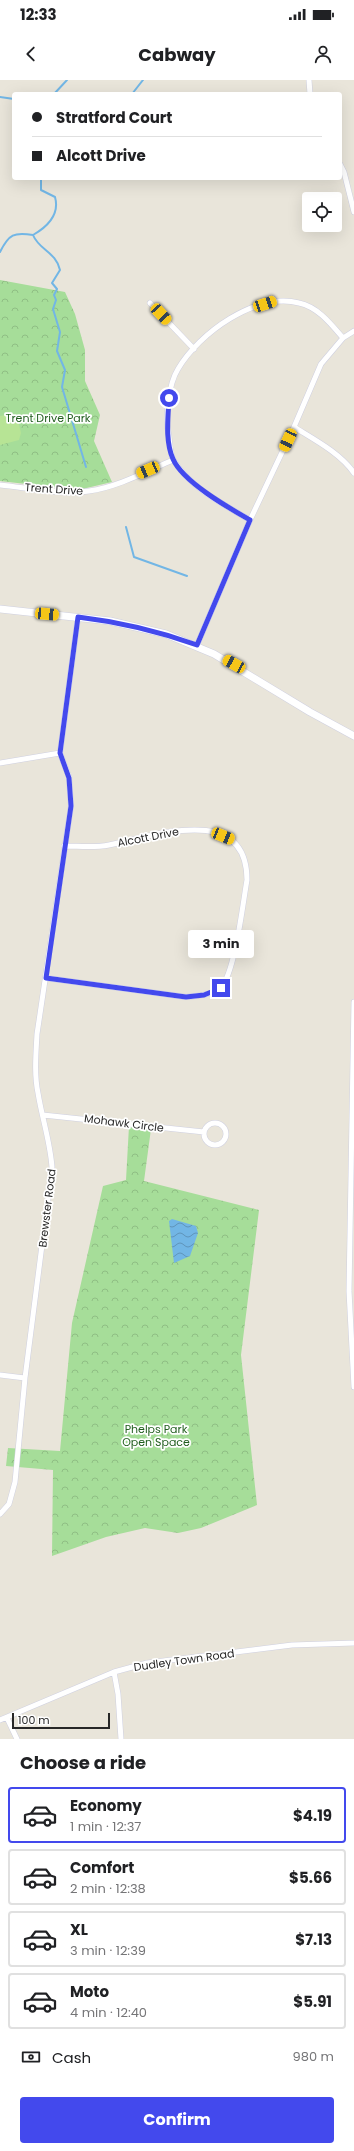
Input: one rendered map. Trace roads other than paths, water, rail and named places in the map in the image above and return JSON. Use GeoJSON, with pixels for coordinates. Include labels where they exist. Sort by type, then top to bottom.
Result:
{"type":"FeatureCollection","features":[{"type":"Feature","properties":{"kind":"main road"},"geometry":{"type":"LineString","coordinates":[[0,609],[110,620],[149,629],[197,645],[234,664],[310,712],[354,736]]}},
{"type":"Feature","properties":{"kind":"street"},"geometry":{"type":"LineString","coordinates":[[308,80],[310,92]]}},
{"type":"Feature","properties":{"kind":"street"},"geometry":{"type":"LineString","coordinates":[[342,168],[354,210]]}},
{"type":"Feature","properties":{"kind":"street"},"geometry":{"type":"LineString","coordinates":[[250,520],[211,497],[187,476],[173,460],[167,428],[169,398],[177,370],[200,340],[243,311],[276,300],[300,303],[320,313],[343,338]]}},
{"type":"Feature","properties":{"kind":"street"},"geometry":{"type":"LineString","coordinates":[[150,302],[194,349]]}},
{"type":"Feature","properties":{"kind":"street"},"geometry":{"type":"LineString","coordinates":[[197,645],[250,520],[294,427],[321,364],[343,338],[354,331]]}},
{"type":"Feature","properties":{"kind":"street"},"geometry":{"type":"LineString","coordinates":[[294,427],[323,445],[350,467],[354,473]]}},
{"type":"Feature","properties":{"kind":"street","name":"Trent Drive"},"geometry":{"type":"LineString","coordinates":[[0,485],[68,492],[90,492],[111,486],[173,460]]}},
{"type":"Feature","properties":{"kind":"street","name":"Brewster Road"},"geometry":{"type":"LineString","coordinates":[[0,1514],[8,1504],[15,1482],[25,1378],[52,1167],[44,1115],[38,1093],[36,1061],[64,846],[71,806],[69,778],[60,753],[78,617]]}},
{"type":"Feature","properties":{"kind":"street"},"geometry":{"type":"LineString","coordinates":[[0,763],[60,753]]}},
{"type":"Feature","properties":{"kind":"street","name":"Alcott Drive"},"geometry":{"type":"LineString","coordinates":[[46,978],[186,997],[204,995],[221,988],[229,972],[247,880],[247,865],[242,852],[232,839],[214,832],[191,829],[156,834],[109,845],[64,846]]}},
{"type":"Feature","properties":{"kind":"street"},"geometry":{"type":"LineString","coordinates":[[354,1002],[352,1175],[348,1291],[353,1331],[354,1387]]}},
{"type":"Feature","properties":{"kind":"street","name":"Mohawk Circle"},"geometry":{"type":"LineString","coordinates":[[44,1115],[204,1132]]}},
{"type":"Feature","properties":{"kind":"street"},"geometry":{"type":"LineString","coordinates":[[216,1122],[225,1128],[226,1135],[221,1143],[214,1145],[205,1139],[204,1132],[210,1124],[216,1122]]}},
{"type":"Feature","properties":{"kind":"street"},"geometry":{"type":"LineString","coordinates":[[0,1375],[25,1378]]}},
{"type":"Feature","properties":{"kind":"street","name":"Dudley Town Road"},"geometry":{"type":"LineString","coordinates":[[0,1720],[114,1672],[147,1663],[292,1645],[354,1643]]}},
{"type":"Feature","properties":{"kind":"street"},"geometry":{"type":"LineString","coordinates":[[114,1672],[118,1694],[121,1739]]}},
{"type":"Feature","properties":{"kind":"street"},"geometry":{"type":"LineString","coordinates":[[7,1718],[16,1739]]}},
{"type":"Feature","properties":{"kind":"water"},"geometry":{"type":"Polygon","coordinates":[[[172,1219],[196,1226],[198,1233],[190,1256],[174,1263],[169,1221],[172,1219]]]}},
{"type":"Feature","properties":{"kind":"waterway"},"geometry":{"type":"LineString","coordinates":[[56,92],[67,80]]}},
{"type":"Feature","properties":{"kind":"waterway"},"geometry":{"type":"LineString","coordinates":[[134,92],[143,80]]}},
{"type":"Feature","properties":{"kind":"waterway"},"geometry":{"type":"LineString","coordinates":[[0,97],[12,99]]}},
{"type":"Feature","properties":{"kind":"waterway"},"geometry":{"type":"LineString","coordinates":[[0,252],[9,238],[17,234],[33,235],[43,228],[54,215],[56,209],[55,197],[41,190],[41,180]]}},
{"type":"Feature","properties":{"kind":"waterway"},"geometry":{"type":"LineString","coordinates":[[33,235],[39,244],[55,259],[60,270],[52,283],[57,289],[54,295],[56,300],[53,309],[60,332],[57,351],[65,370],[62,387],[86,467]]}},
{"type":"Feature","properties":{"kind":"waterway"},"geometry":{"type":"LineString","coordinates":[[126,527],[134,557],[187,576]]}},
{"type":"Feature","properties":{"kind":"park label","name":"Trent Drive Park"},"geometry":{"type":"Point","coordinates":[48,418]}},
{"type":"Feature","properties":{"kind":"park label","name":"Phelps Park Open Space"},"geometry":{"type":"Point","coordinates":[156,1435]}}]}
